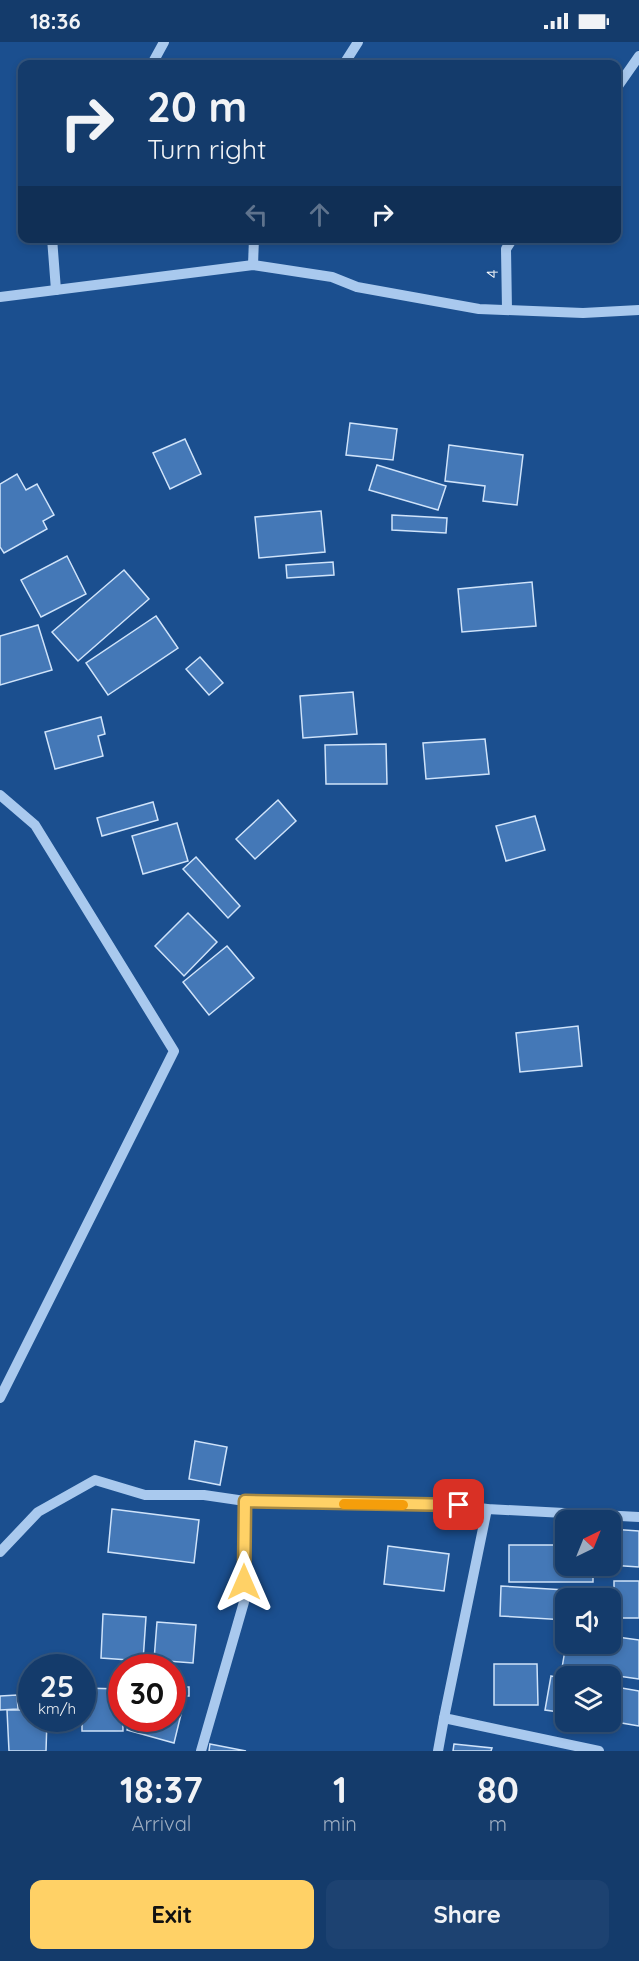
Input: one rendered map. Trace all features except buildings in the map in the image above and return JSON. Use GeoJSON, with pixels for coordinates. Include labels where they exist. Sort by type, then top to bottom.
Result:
{"type":"FeatureCollection","features":[{"type":"Feature","properties":{"kind":"street"},"geometry":{"type":"LineString","coordinates":[[154,60],[164,42]]}},
{"type":"Feature","properties":{"kind":"street"},"geometry":{"type":"LineString","coordinates":[[347,60],[358,42]]}},
{"type":"Feature","properties":{"kind":"street"},"geometry":{"type":"LineString","coordinates":[[621,82],[639,56]]}},
{"type":"Feature","properties":{"kind":"street"},"geometry":{"type":"LineString","coordinates":[[52,243],[56,290]]}},
{"type":"Feature","properties":{"kind":"street"},"geometry":{"type":"LineString","coordinates":[[253,265],[254,243]]}},
{"type":"Feature","properties":{"kind":"street","name":"4"},"geometry":{"type":"LineString","coordinates":[[507,310],[506,249],[510,243]]}},
{"type":"Feature","properties":{"kind":"street"},"geometry":{"type":"LineString","coordinates":[[0,297],[253,265],[332,277],[357,287],[479,309],[583,313],[639,310]]}},
{"type":"Feature","properties":{"kind":"street"},"geometry":{"type":"LineString","coordinates":[[0,795],[35,825],[174,1051],[0,1398]]}},
{"type":"Feature","properties":{"kind":"street"},"geometry":{"type":"LineString","coordinates":[[0,1552],[38,1512],[95,1480],[145,1495],[204,1494],[245,1501],[459,1505],[487,1509],[639,1516]]}},
{"type":"Feature","properties":{"kind":"street"},"geometry":{"type":"LineString","coordinates":[[201,1751],[244,1602],[245,1501]]}},
{"type":"Feature","properties":{"kind":"street"},"geometry":{"type":"LineString","coordinates":[[438,1751],[487,1509]]}},
{"type":"Feature","properties":{"kind":"street"},"geometry":{"type":"LineString","coordinates":[[444,1718],[599,1751]]}},
{"type":"Feature","properties":{"kind":"slow traffic"},"geometry":{"type":"LineString","coordinates":[[344,1504],[403,1505]]}},
{"type":"Feature","properties":{"kind":"route"},"geometry":{"type":"LineString","coordinates":[[244,1582],[245,1501],[459,1505]]}}]}
